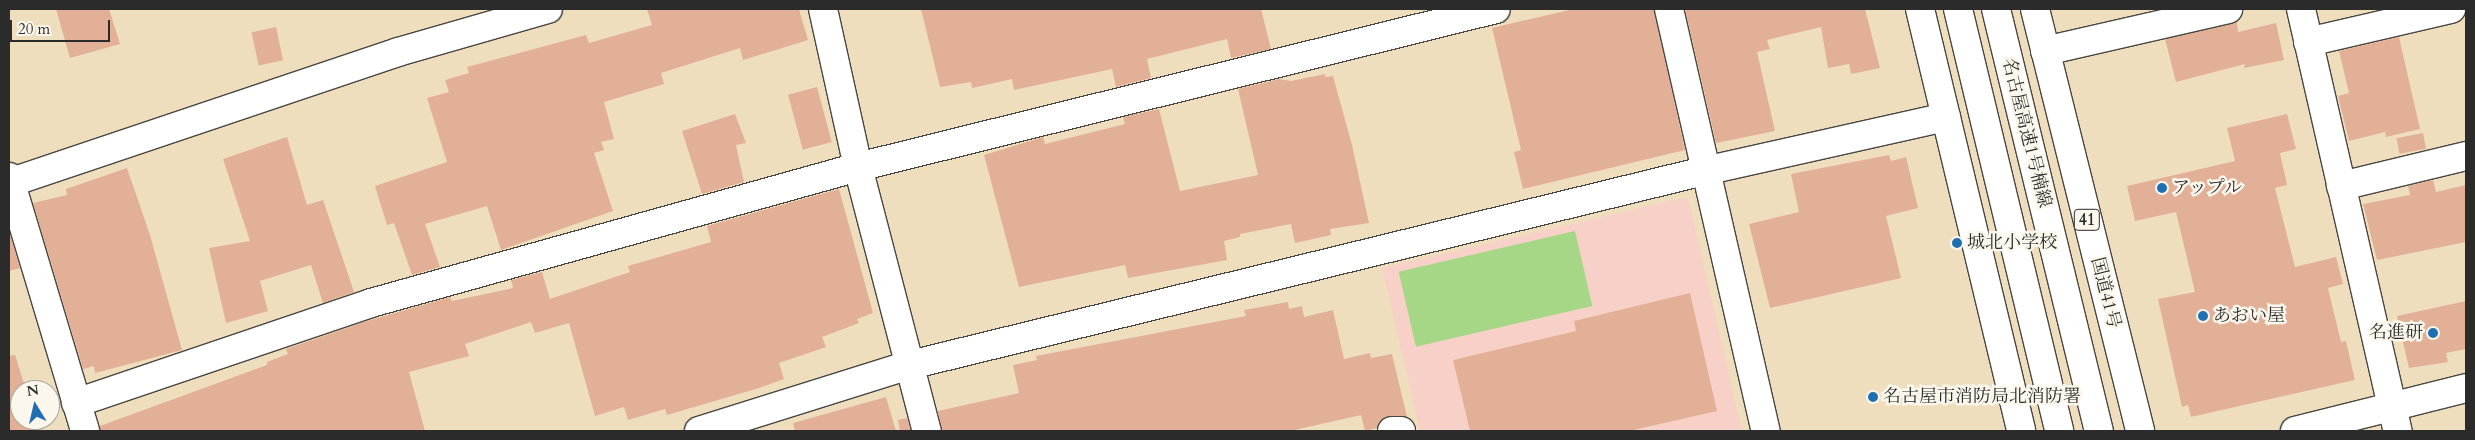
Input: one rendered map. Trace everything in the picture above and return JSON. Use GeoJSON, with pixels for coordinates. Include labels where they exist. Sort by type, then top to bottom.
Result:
{"type":"FeatureCollection","features":[{"type":"Feature","properties":{"kind":"main road"},"geometry":{"type":"LineString","coordinates":[[85,431],[9,181],[398,52],[548,9]]}},
{"type":"Feature","properties":{"kind":"main road"},"geometry":{"type":"LineString","coordinates":[[823,9],[858,167],[927,431]]}},
{"type":"Feature","properties":{"kind":"main road"},"geometry":{"type":"LineString","coordinates":[[76,403],[371,302],[858,167],[1496,9]]}},
{"type":"Feature","properties":{"kind":"main road"},"geometry":{"type":"LineString","coordinates":[[1669,9],[1704,170],[1766,431]]}},
{"type":"Feature","properties":{"kind":"main road"},"geometry":{"type":"LineString","coordinates":[[1920,9],[2021,431]]}},
{"type":"Feature","properties":{"kind":"main road","name":"名古屋高速1号楠線"},"geometry":{"type":"LineString","coordinates":[[1958,9],[2059,431]]}},
{"type":"Feature","properties":{"kind":"main road","name":"名古屋高速1号楠線"},"geometry":{"type":"LineString","coordinates":[[1996,9],[2099,431]]}},
{"type":"Feature","properties":{"kind":"main road","name":"国道41号"},"geometry":{"type":"LineString","coordinates":[[2036,9],[2140,431]]}},
{"type":"Feature","properties":{"kind":"main road"},"geometry":{"type":"LineString","coordinates":[[2045,51],[2228,9]]}},
{"type":"Feature","properties":{"kind":"main road"},"geometry":{"type":"LineString","coordinates":[[2301,9],[2395,419]]}},
{"type":"Feature","properties":{"kind":"main road"},"geometry":{"type":"LineString","coordinates":[[2308,42],[2451,9]]}},
{"type":"Feature","properties":{"kind":"main road"},"geometry":{"type":"LineString","coordinates":[[699,431],[910,366],[1704,170],[1946,117]]}},
{"type":"Feature","properties":{"kind":"main road"},"geometry":{"type":"LineString","coordinates":[[2342,186],[2466,156]]}},
{"type":"Feature","properties":{"kind":"main road"},"geometry":{"type":"LineString","coordinates":[[2294,431],[2395,419],[2466,388]]}},
{"type":"Feature","properties":{"kind":"main road"},"geometry":{"type":"LineString","coordinates":[[1392,431],[1401,431]]}},
{"type":"Feature","properties":{"kind":"shaded area"},"geometry":{"type":"Polygon","coordinates":[[[1688,197],[1742,431],[1420,431],[1382,268],[1688,197]]]}},
{"type":"Feature","properties":{"kind":"green space"},"geometry":{"type":"Polygon","coordinates":[[[1575,231],[1592,306],[1416,347],[1399,272],[1575,231]]]}},
{"type":"Feature","properties":{"kind":"building"},"geometry":{"type":"Polygon","coordinates":[[[56,9],[109,9],[120,44],[70,58],[56,9]]]}},
{"type":"Feature","properties":{"kind":"building"},"geometry":{"type":"Polygon","coordinates":[[[647,9],[799,9],[808,40],[743,60],[740,48],[661,73],[664,84],[604,102],[614,139],[601,142],[604,150],[594,153],[613,211],[501,250],[487,206],[425,224],[440,267],[412,275],[394,223],[387,225],[375,186],[447,162],[427,98],[449,92],[445,80],[469,73],[467,67],[586,35],[589,43],[652,25],[647,9]]]}},
{"type":"Feature","properties":{"kind":"building"},"geometry":{"type":"Polygon","coordinates":[[[921,9],[1261,9],[1271,49],[1231,58],[1227,39],[1147,59],[1151,78],[1116,87],[1112,69],[1014,90],[1012,79],[972,88],[971,82],[940,87],[921,9]]]}},
{"type":"Feature","properties":{"kind":"building"},"geometry":{"type":"Polygon","coordinates":[[[1574,9],[1654,9],[1685,150],[1523,189],[1514,152],[1521,150],[1492,28],[1574,9]]]}},
{"type":"Feature","properties":{"kind":"building"},"geometry":{"type":"Polygon","coordinates":[[[1685,9],[1865,9],[1880,68],[1851,74],[1849,64],[1828,68],[1821,27],[1767,40],[1770,49],[1757,52],[1775,131],[1716,143],[1685,9]]]}},
{"type":"Feature","properties":{"kind":"building"},"geometry":{"type":"Polygon","coordinates":[[[2237,21],[2238,32],[2276,23],[2284,60],[2244,68],[2245,64],[2176,82],[2165,39],[2237,21]]]}},
{"type":"Feature","properties":{"kind":"building"},"geometry":{"type":"Polygon","coordinates":[[[276,27],[283,60],[259,65],[252,32],[276,27]]]}},
{"type":"Feature","properties":{"kind":"building"},"geometry":{"type":"Polygon","coordinates":[[[2399,37],[2420,129],[2386,137],[2385,132],[2349,141],[2338,96],[2349,93],[2339,51],[2399,37]]]}},
{"type":"Feature","properties":{"kind":"building"},"geometry":{"type":"Polygon","coordinates":[[[1325,74],[1325,77],[1333,76],[1352,145],[1369,223],[1330,229],[1331,235],[1295,243],[1291,224],[1240,234],[1240,237],[1224,241],[1227,260],[1128,278],[1125,265],[1019,287],[984,155],[1043,137],[1045,144],[1125,124],[1123,117],[1159,109],[1180,191],[1258,175],[1238,89],[1279,79],[1291,81],[1325,74]]]}},
{"type":"Feature","properties":{"kind":"building"},"geometry":{"type":"Polygon","coordinates":[[[817,87],[832,142],[803,150],[788,95],[817,87]]]}},
{"type":"Feature","properties":{"kind":"building"},"geometry":{"type":"Polygon","coordinates":[[[735,114],[746,143],[736,145],[744,182],[702,194],[682,131],[735,114]]]}},
{"type":"Feature","properties":{"kind":"building"},"geometry":{"type":"Polygon","coordinates":[[[2287,114],[2296,149],[2280,153],[2287,185],[2275,188],[2295,267],[2336,257],[2343,284],[2328,288],[2341,342],[2346,341],[2355,380],[2191,417],[2188,405],[2182,407],[2158,299],[2195,292],[2176,212],[2135,221],[2127,186],[2235,161],[2227,128],[2287,114]]]}},
{"type":"Feature","properties":{"kind":"building"},"geometry":{"type":"Polygon","coordinates":[[[2423,133],[2426,149],[2400,154],[2396,138],[2423,133]]]}},
{"type":"Feature","properties":{"kind":"building"},"geometry":{"type":"Polygon","coordinates":[[[287,137],[307,205],[323,200],[354,292],[323,303],[311,265],[260,281],[268,311],[226,323],[209,248],[250,241],[223,159],[287,137]]]}},
{"type":"Feature","properties":{"kind":"building"},"geometry":{"type":"Polygon","coordinates":[[[1889,155],[1891,161],[1906,157],[1918,208],[1886,216],[1901,278],[1770,308],[1749,224],[1799,212],[1791,174],[1889,155]]]}},
{"type":"Feature","properties":{"kind":"building"},"geometry":{"type":"Polygon","coordinates":[[[127,168],[150,235],[182,350],[95,373],[94,366],[83,369],[33,203],[67,195],[66,189],[127,168]]]}},
{"type":"Feature","properties":{"kind":"building"},"geometry":{"type":"Polygon","coordinates":[[[2433,180],[2436,192],[2466,185],[2466,242],[2377,260],[2363,204],[2410,195],[2408,186],[2433,180]]]}},
{"type":"Feature","properties":{"kind":"building"},"geometry":{"type":"Polygon","coordinates":[[[839,189],[873,313],[857,319],[859,323],[822,337],[826,347],[779,363],[784,379],[759,388],[667,415],[665,409],[628,420],[624,407],[595,416],[569,323],[535,333],[531,322],[465,344],[469,356],[409,372],[425,431],[100,431],[100,426],[267,365],[267,362],[288,354],[286,349],[364,322],[450,297],[452,301],[513,288],[511,280],[542,272],[550,299],[630,272],[628,266],[711,242],[707,226],[839,189]]]}},
{"type":"Feature","properties":{"kind":"building"},"geometry":{"type":"Polygon","coordinates":[[[9,231],[20,268],[9,271],[9,231]]]}},
{"type":"Feature","properties":{"kind":"building"},"geometry":{"type":"Polygon","coordinates":[[[1690,293],[1717,411],[1629,431],[1470,431],[1453,360],[1576,331],[1574,321],[1690,293]]]}},
{"type":"Feature","properties":{"kind":"building","name":"名進研"},"geometry":{"type":"Polygon","coordinates":[[[2466,301],[2466,349],[2446,353],[2448,362],[2409,368],[2397,316],[2466,301]]]}},
{"type":"Feature","properties":{"kind":"building"},"geometry":{"type":"Polygon","coordinates":[[[1288,302],[1289,309],[1302,306],[1304,317],[1333,310],[1344,359],[1370,353],[1371,358],[1392,354],[1407,417],[1385,417],[1377,428],[1365,431],[1361,415],[1290,431],[942,431],[938,411],[1019,393],[1013,365],[1037,360],[1036,356],[1246,316],[1244,310],[1288,302]]]}},
{"type":"Feature","properties":{"kind":"building"},"geometry":{"type":"Polygon","coordinates":[[[15,355],[23,380],[10,380],[10,430],[39,431],[9,431],[9,356],[15,355]]]}},
{"type":"Feature","properties":{"kind":"building"},"geometry":{"type":"Polygon","coordinates":[[[886,397],[896,431],[795,431],[793,423],[886,397]]]}},
{"type":"Feature","properties":{"kind":"building"},"geometry":{"type":"Polygon","coordinates":[[[907,418],[911,431],[900,431],[898,420],[907,418]]]}},
{"type":"Feature","properties":{"kind":"place","name":"アップル"},"geometry":{"type":"Point","coordinates":[2162,188]}},
{"type":"Feature","properties":{"kind":"place","name":"城北小学校"},"geometry":{"type":"Point","coordinates":[1957,243]}},
{"type":"Feature","properties":{"kind":"place","name":"あおい屋"},"geometry":{"type":"Point","coordinates":[2203,316]}},
{"type":"Feature","properties":{"kind":"place","name":"名進研"},"geometry":{"type":"Point","coordinates":[2433,333]}},
{"type":"Feature","properties":{"kind":"place","name":"名古屋市消防局北消防署"},"geometry":{"type":"Point","coordinates":[1873,397]}}]}
